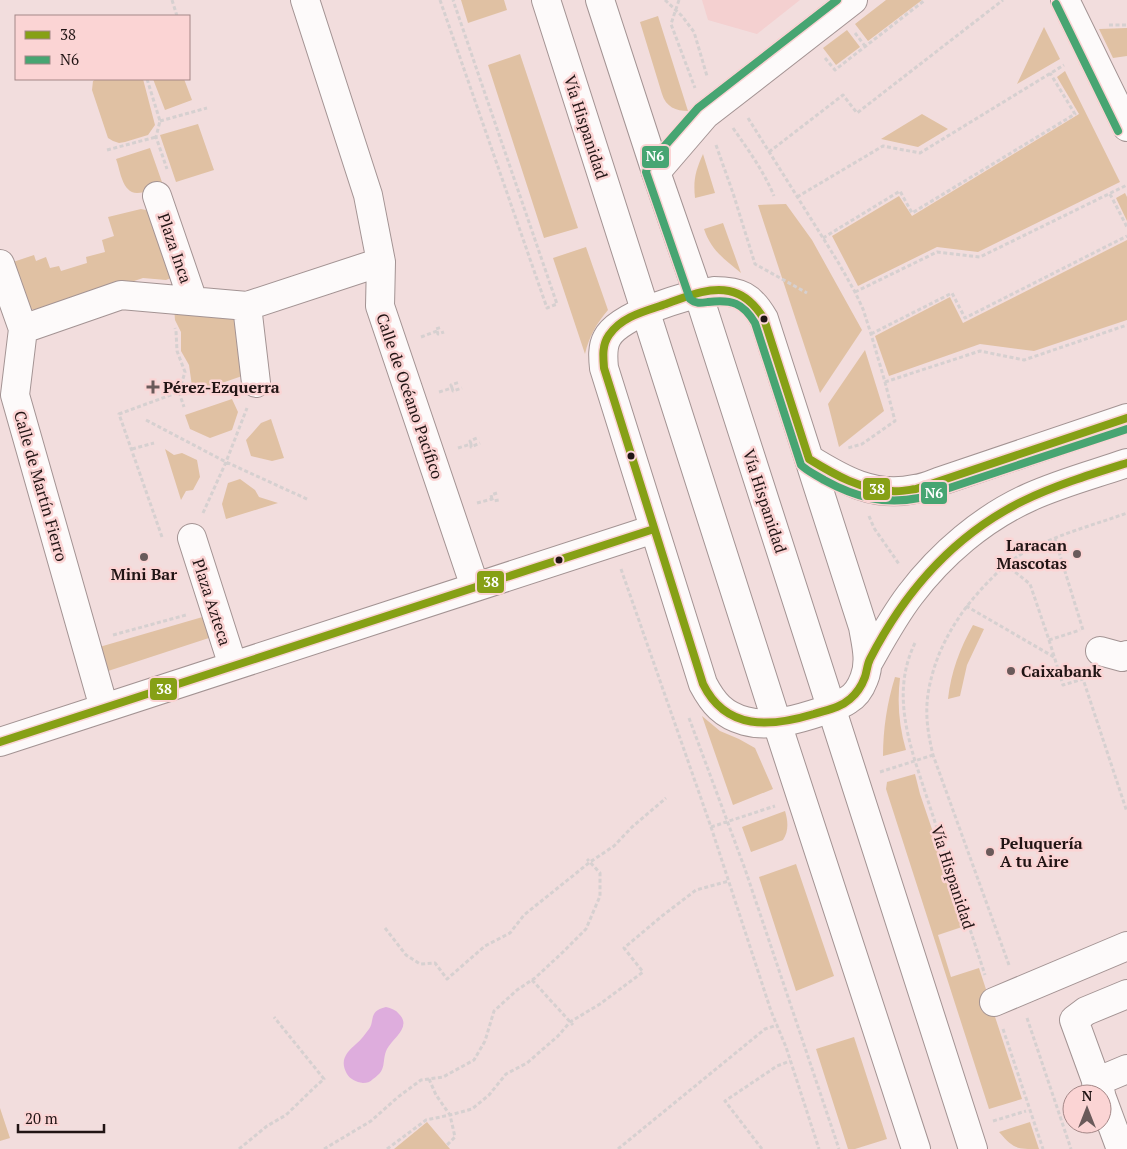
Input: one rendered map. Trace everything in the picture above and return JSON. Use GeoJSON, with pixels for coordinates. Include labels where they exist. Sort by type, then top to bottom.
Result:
{"type":"FeatureCollection","features":[{"type":"Feature","properties":{"kind":"main road","name":"Calle de Océano Pacífico"},"geometry":{"type":"LineString","coordinates":[[305,0],[368,195],[382,262],[380,306],[475,587]]}},
{"type":"Feature","properties":{"kind":"main road","name":"Vía Hispanidad"},"geometry":{"type":"LineString","coordinates":[[546,0],[777,723],[916,1149]]}},
{"type":"Feature","properties":{"kind":"main road","name":"Vía Hispanidad"},"geometry":{"type":"LineString","coordinates":[[600,0],[698,293],[974,1149]]}},
{"type":"Feature","properties":{"kind":"main road"},"geometry":{"type":"LineString","coordinates":[[656,172],[705,115],[854,0]]}},
{"type":"Feature","properties":{"kind":"main road"},"geometry":{"type":"LineString","coordinates":[[1065,0],[1127,127]]}},
{"type":"Feature","properties":{"kind":"main road","name":"Plaza Inca"},"geometry":{"type":"LineString","coordinates":[[162,184],[182,300]]}},
{"type":"Feature","properties":{"kind":"main road"},"geometry":{"type":"LineString","coordinates":[[23,328],[121,295],[248,306],[382,262]]}},
{"type":"Feature","properties":{"kind":"main road","name":"Calle de Martín Fierro"},"geometry":{"type":"LineString","coordinates":[[0,264],[23,328],[7,397],[104,708]]}},
{"type":"Feature","properties":{"kind":"main road"},"geometry":{"type":"LineString","coordinates":[[728,291],[740,294],[758,308],[764,320],[863,627],[868,663],[864,680],[858,691],[848,700],[832,708],[806,717],[777,723],[745,721],[719,707],[710,697],[703,684],[604,368],[603,354],[606,339],[614,328],[645,311],[698,293],[728,291]]}},
{"type":"Feature","properties":{"kind":"main road"},"geometry":{"type":"LineString","coordinates":[[248,306],[256,383]]}},
{"type":"Feature","properties":{"kind":"main road"},"geometry":{"type":"LineString","coordinates":[[809,459],[834,474],[858,485],[879,490],[899,491],[916,489],[1127,418]]}},
{"type":"Feature","properties":{"kind":"main road"},"geometry":{"type":"LineString","coordinates":[[868,663],[889,627],[916,588],[939,561],[971,534],[1009,508],[1030,497],[1127,463]]}},
{"type":"Feature","properties":{"kind":"main road"},"geometry":{"type":"LineString","coordinates":[[0,742],[654,529]]}},
{"type":"Feature","properties":{"kind":"main road","name":"Plaza Azteca"},"geometry":{"type":"LineString","coordinates":[[192,538],[213,607],[234,666]]}},
{"type":"Feature","properties":{"kind":"main road"},"geometry":{"type":"LineString","coordinates":[[994,1002],[1127,946]]}},
{"type":"Feature","properties":{"kind":"main road"},"geometry":{"type":"LineString","coordinates":[[1097,1084],[1074,1020],[1086,1011],[1127,994]]}},
{"type":"Feature","properties":{"kind":"main road"},"geometry":{"type":"LineString","coordinates":[[1109,1084],[1127,1069]]}},
{"type":"Feature","properties":{"kind":"main road"},"geometry":{"type":"LineString","coordinates":[[1112,1129],[1117,1145]]}},
{"type":"Feature","properties":{"kind":"path"},"geometry":{"type":"LineString","coordinates":[[172,0],[177,15]]}},
{"type":"Feature","properties":{"kind":"path"},"geometry":{"type":"LineString","coordinates":[[440,0],[547,308],[557,304],[453,0]]}},
{"type":"Feature","properties":{"kind":"path"},"geometry":{"type":"LineString","coordinates":[[679,0],[671,24],[733,193],[755,264],[807,293]]}},
{"type":"Feature","properties":{"kind":"path"},"geometry":{"type":"LineString","coordinates":[[823,55],[835,70],[926,0]]}},
{"type":"Feature","properties":{"kind":"path"},"geometry":{"type":"LineString","coordinates":[[770,152],[843,95],[857,113],[1003,0]]}},
{"type":"Feature","properties":{"kind":"path"},"geometry":{"type":"LineString","coordinates":[[797,197],[883,146],[920,153],[1070,61]]}},
{"type":"Feature","properties":{"kind":"path"},"geometry":{"type":"LineString","coordinates":[[823,238],[900,192],[912,213],[1076,114],[1050,73]]}},
{"type":"Feature","properties":{"kind":"path"},"geometry":{"type":"LineString","coordinates":[[147,80],[160,121],[156,137],[162,184]]}},
{"type":"Feature","properties":{"kind":"path"},"geometry":{"type":"LineString","coordinates":[[160,121],[207,108]]}},
{"type":"Feature","properties":{"kind":"path"},"geometry":{"type":"LineString","coordinates":[[745,113],[855,292],[863,309],[885,382],[895,421],[862,444],[845,449]]}},
{"type":"Feature","properties":{"kind":"path"},"geometry":{"type":"LineString","coordinates":[[107,150],[156,137]]}},
{"type":"Feature","properties":{"kind":"path"},"geometry":{"type":"LineString","coordinates":[[855,292],[937,252],[980,257],[1127,185]]}},
{"type":"Feature","properties":{"kind":"path"},"geometry":{"type":"LineString","coordinates":[[1110,194],[1127,227]]}},
{"type":"Feature","properties":{"kind":"path"},"geometry":{"type":"LineString","coordinates":[[870,334],[952,293],[965,318],[1127,236]]}},
{"type":"Feature","properties":{"kind":"path"},"geometry":{"type":"LineString","coordinates":[[182,300],[170,321],[176,331],[177,352],[185,372],[179,392],[184,407]]}},
{"type":"Feature","properties":{"kind":"path"},"geometry":{"type":"LineString","coordinates":[[885,382],[980,352],[1024,360],[1127,325]]}},
{"type":"Feature","properties":{"kind":"path"},"geometry":{"type":"LineString","coordinates":[[418,338],[437,331],[436,329],[442,327]]}},
{"type":"Feature","properties":{"kind":"path"},"geometry":{"type":"LineString","coordinates":[[437,331],[438,334],[444,332]]}},
{"type":"Feature","properties":{"kind":"path"},"geometry":{"type":"LineString","coordinates":[[452,388],[451,385],[460,382]]}},
{"type":"Feature","properties":{"kind":"path"},"geometry":{"type":"LineString","coordinates":[[192,538],[226,462],[256,383]]}},
{"type":"Feature","properties":{"kind":"path"},"geometry":{"type":"LineString","coordinates":[[436,392],[452,388],[453,391],[462,388]]}},
{"type":"Feature","properties":{"kind":"path"},"geometry":{"type":"LineString","coordinates":[[163,539],[119,414],[179,392]]}},
{"type":"Feature","properties":{"kind":"path"},"geometry":{"type":"LineString","coordinates":[[146,420],[226,462],[309,500]]}},
{"type":"Feature","properties":{"kind":"path"},"geometry":{"type":"LineString","coordinates":[[471,444],[470,441],[478,438]]}},
{"type":"Feature","properties":{"kind":"path"},"geometry":{"type":"LineString","coordinates":[[132,449],[154,443]]}},
{"type":"Feature","properties":{"kind":"path"},"geometry":{"type":"LineString","coordinates":[[455,448],[480,443]]}},
{"type":"Feature","properties":{"kind":"path"},"geometry":{"type":"LineString","coordinates":[[492,499],[491,495],[497,493]]}},
{"type":"Feature","properties":{"kind":"path"},"geometry":{"type":"LineString","coordinates":[[474,503],[492,499],[492,501],[499,500]]}},
{"type":"Feature","properties":{"kind":"path"},"geometry":{"type":"LineString","coordinates":[[868,511],[874,528],[902,568]]}},
{"type":"Feature","properties":{"kind":"path"},"geometry":{"type":"LineString","coordinates":[[1071,1149],[1019,992],[933,755],[926,714],[932,672],[948,633],[966,606],[1005,564],[1026,551],[1055,539],[1127,514]]}},
{"type":"Feature","properties":{"kind":"path"},"geometry":{"type":"LineString","coordinates":[[1055,539],[1083,629],[1112,654]]}},
{"type":"Feature","properties":{"kind":"path"},"geometry":{"type":"LineString","coordinates":[[619,561],[711,827],[770,1011],[790,1061],[819,1149]]}},
{"type":"Feature","properties":{"kind":"path"},"geometry":{"type":"LineString","coordinates":[[1005,564],[1030,584],[1063,685],[1083,679],[1127,812]]}},
{"type":"Feature","properties":{"kind":"path"},"geometry":{"type":"LineString","coordinates":[[966,606],[1054,657]]}},
{"type":"Feature","properties":{"kind":"path"},"geometry":{"type":"LineString","coordinates":[[85,643],[213,607]]}},
{"type":"Feature","properties":{"kind":"path"},"geometry":{"type":"LineString","coordinates":[[1049,640],[1083,629]]}},
{"type":"Feature","properties":{"kind":"path","name":"Vía Hispanidad"},"geometry":{"type":"LineString","coordinates":[[916,640],[907,664],[905,676],[903,703],[906,727],[915,761],[1043,1149]]}},
{"type":"Feature","properties":{"kind":"path"},"geometry":{"type":"LineString","coordinates":[[687,712],[746,869],[839,1149]]}},
{"type":"Feature","properties":{"kind":"path"},"geometry":{"type":"LineString","coordinates":[[874,774],[933,755]]}},
{"type":"Feature","properties":{"kind":"path"},"geometry":{"type":"LineString","coordinates":[[1120,791],[1127,789]]}},
{"type":"Feature","properties":{"kind":"path"},"geometry":{"type":"LineString","coordinates":[[385,928],[406,955],[420,964],[435,963],[447,979],[485,946],[510,933],[524,915],[588,860],[614,846],[632,827],[666,798]]}},
{"type":"Feature","properties":{"kind":"path"},"geometry":{"type":"LineString","coordinates":[[711,827],[779,805]]}},
{"type":"Feature","properties":{"kind":"path"},"geometry":{"type":"LineString","coordinates":[[324,1149],[371,1122],[398,1097],[421,1080],[443,1077],[474,1060],[485,1041],[494,1011],[517,990],[532,980],[586,929],[600,896],[600,873],[588,860]]}},
{"type":"Feature","properties":{"kind":"path"},"geometry":{"type":"LineString","coordinates":[[387,1149],[426,1120],[472,1109],[489,1095],[506,1074],[527,1063],[558,1036],[570,1022],[600,1004],[643,972],[624,948],[696,890],[729,881]]}},
{"type":"Feature","properties":{"kind":"path"},"geometry":{"type":"LineString","coordinates":[[532,980],[574,1026]]}},
{"type":"Feature","properties":{"kind":"path"},"geometry":{"type":"LineString","coordinates":[[239,1149],[267,1126],[286,1115],[324,1079],[274,1017]]}},
{"type":"Feature","properties":{"kind":"path"},"geometry":{"type":"LineString","coordinates":[[618,1149],[765,1029],[777,1026]]}},
{"type":"Feature","properties":{"kind":"path"},"geometry":{"type":"LineString","coordinates":[[762,1149],[725,1101],[777,1066],[790,1061]]}},
{"type":"Feature","properties":{"kind":"path"},"geometry":{"type":"LineString","coordinates":[[429,1079],[436,1095],[450,1115],[455,1137],[447,1145]]}},
{"type":"Feature","properties":{"kind":"path"},"geometry":{"type":"LineString","coordinates":[[990,1122],[1026,1111]]}},
{"type":"Feature","properties":{"kind":"shaded area"},"geometry":{"type":"Polygon","coordinates":[[[461,0],[504,0],[507,10],[468,23],[461,0]]]}},
{"type":"Feature","properties":{"kind":"shaded area"},"geometry":{"type":"Polygon","coordinates":[[[702,0],[800,0],[757,34],[708,20],[702,0]]]}},
{"type":"Feature","properties":{"kind":"shaded area"},"geometry":{"type":"Polygon","coordinates":[[[886,0],[922,0],[868,41],[855,24],[886,0]]]}},
{"type":"Feature","properties":{"kind":"shaded area"},"geometry":{"type":"Polygon","coordinates":[[[658,16],[688,111],[672,107],[666,102],[662,94],[640,22],[658,16]]]}},
{"type":"Feature","properties":{"kind":"shaded area"},"geometry":{"type":"Polygon","coordinates":[[[1044,27],[1060,59],[1017,84],[1044,27]]]}},
{"type":"Feature","properties":{"kind":"shaded area"},"geometry":{"type":"Polygon","coordinates":[[[1127,28],[1127,56],[1113,58],[1099,29],[1127,28]]]}},
{"type":"Feature","properties":{"kind":"shaded area"},"geometry":{"type":"Polygon","coordinates":[[[847,30],[860,47],[836,65],[823,48],[847,30]]]}},
{"type":"Feature","properties":{"kind":"shaded area"},"geometry":{"type":"Polygon","coordinates":[[[520,54],[578,228],[544,238],[488,65],[520,54]]]}},
{"type":"Feature","properties":{"kind":"shaded area"},"geometry":{"type":"Polygon","coordinates":[[[1065,71],[1120,182],[978,252],[937,247],[858,286],[832,236],[899,196],[912,216],[1079,114],[1057,77],[1065,71]]]}},
{"type":"Feature","properties":{"kind":"shaded area"},"geometry":{"type":"Polygon","coordinates":[[[143,80],[155,125],[148,135],[119,143],[108,138],[92,90],[93,81],[143,80]]]}},
{"type":"Feature","properties":{"kind":"shaded area"},"geometry":{"type":"Polygon","coordinates":[[[153,80],[184,80],[192,100],[165,110],[153,80]]]}},
{"type":"Feature","properties":{"kind":"shaded area"},"geometry":{"type":"Polygon","coordinates":[[[922,114],[948,129],[918,147],[881,139],[922,114]]]}},
{"type":"Feature","properties":{"kind":"shaded area"},"geometry":{"type":"Polygon","coordinates":[[[198,124],[214,170],[176,182],[160,135],[198,124]]]}},
{"type":"Feature","properties":{"kind":"shaded area"},"geometry":{"type":"Polygon","coordinates":[[[150,148],[163,185],[143,192],[132,192],[125,185],[116,159],[150,148]]]}},
{"type":"Feature","properties":{"kind":"shaded area"},"geometry":{"type":"Polygon","coordinates":[[[703,154],[715,193],[695,198],[694,185],[703,154]]]}},
{"type":"Feature","properties":{"kind":"shaded area"},"geometry":{"type":"Polygon","coordinates":[[[1125,193],[1127,197],[1127,221],[1116,198],[1125,193]]]}},
{"type":"Feature","properties":{"kind":"shaded area"},"geometry":{"type":"Polygon","coordinates":[[[786,204],[812,240],[862,330],[820,393],[758,205],[786,204]]]}},
{"type":"Feature","properties":{"kind":"shaded area"},"geometry":{"type":"Polygon","coordinates":[[[141,209],[151,213],[171,278],[166,280],[143,278],[43,312],[27,307],[7,264],[34,255],[36,261],[46,257],[50,268],[59,266],[61,271],[87,263],[86,257],[105,252],[102,240],[114,236],[108,217],[141,209]]]}},
{"type":"Feature","properties":{"kind":"shaded area"},"geometry":{"type":"Polygon","coordinates":[[[723,223],[741,273],[714,248],[704,229],[723,223]]]}},
{"type":"Feature","properties":{"kind":"shaded area"},"geometry":{"type":"Polygon","coordinates":[[[1127,240],[1127,320],[1034,351],[980,344],[889,376],[875,336],[950,297],[963,323],[1127,240]]]}},
{"type":"Feature","properties":{"kind":"shaded area"},"geometry":{"type":"Polygon","coordinates":[[[586,247],[608,310],[594,331],[585,354],[553,258],[586,247]]]}},
{"type":"Feature","properties":{"kind":"shaded area"},"geometry":{"type":"Polygon","coordinates":[[[174,307],[236,319],[245,375],[193,393],[189,365],[181,351],[181,332],[175,320],[174,307]]]}},
{"type":"Feature","properties":{"kind":"shaded area"},"geometry":{"type":"Polygon","coordinates":[[[865,350],[884,411],[839,447],[828,404],[865,350]]]}},
{"type":"Feature","properties":{"kind":"shaded area"},"geometry":{"type":"Polygon","coordinates":[[[232,399],[238,412],[232,430],[210,438],[190,429],[185,415],[232,399]]]}},
{"type":"Feature","properties":{"kind":"shaded area"},"geometry":{"type":"Polygon","coordinates":[[[271,419],[284,458],[272,461],[251,456],[246,440],[261,423],[271,419]]]}},
{"type":"Feature","properties":{"kind":"shaded area"},"geometry":{"type":"Polygon","coordinates":[[[165,449],[174,455],[182,453],[197,460],[200,477],[193,490],[186,491],[181,500],[165,449]]]}},
{"type":"Feature","properties":{"kind":"shaded area"},"geometry":{"type":"Polygon","coordinates":[[[240,479],[255,490],[259,497],[278,503],[226,519],[222,504],[228,483],[240,479]]]}},
{"type":"Feature","properties":{"kind":"shaded area"},"geometry":{"type":"Polygon","coordinates":[[[206,616],[215,636],[105,672],[96,648],[206,616]]]}},
{"type":"Feature","properties":{"kind":"shaded area"},"geometry":{"type":"Polygon","coordinates":[[[973,625],[984,629],[967,665],[960,696],[948,699],[951,679],[957,660],[973,625]]]}},
{"type":"Feature","properties":{"kind":"shaded area"},"geometry":{"type":"Polygon","coordinates":[[[895,677],[900,678],[899,714],[906,750],[883,756],[886,716],[895,677]]]}},
{"type":"Feature","properties":{"kind":"shaded area"},"geometry":{"type":"Polygon","coordinates":[[[702,716],[720,731],[755,748],[773,789],[733,805],[702,716]]]}},
{"type":"Feature","properties":{"kind":"shaded area"},"geometry":{"type":"Polygon","coordinates":[[[915,774],[965,926],[938,935],[951,977],[979,968],[1022,1099],[989,1109],[886,789],[887,782],[915,774]]]}},
{"type":"Feature","properties":{"kind":"shaded area"},"geometry":{"type":"Polygon","coordinates":[[[785,811],[787,826],[783,840],[751,852],[742,827],[785,811]]]}},
{"type":"Feature","properties":{"kind":"shaded area"},"geometry":{"type":"Polygon","coordinates":[[[796,864],[834,976],[796,991],[759,877],[796,864]]]}},
{"type":"Feature","properties":{"kind":"shaded area"},"geometry":{"type":"Polygon","coordinates":[[[386,1007],[393,1009],[399,1014],[403,1023],[402,1028],[387,1049],[381,1072],[367,1083],[356,1081],[348,1076],[344,1065],[345,1057],[369,1029],[374,1014],[386,1007]]]}},
{"type":"Feature","properties":{"kind":"shaded area"},"geometry":{"type":"Polygon","coordinates":[[[854,1037],[887,1139],[855,1149],[848,1149],[816,1049],[854,1037]]]}},
{"type":"Feature","properties":{"kind":"shaded area"},"geometry":{"type":"Polygon","coordinates":[[[0,1108],[10,1138],[0,1141],[0,1108]]]}},
{"type":"Feature","properties":{"kind":"shaded area"},"geometry":{"type":"Polygon","coordinates":[[[427,1122],[450,1149],[394,1149],[427,1122]]]}},
{"type":"Feature","properties":{"kind":"shaded area"},"geometry":{"type":"Polygon","coordinates":[[[1030,1122],[1039,1149],[1016,1147],[1008,1142],[999,1132],[1030,1122]]]}},
{"type":"Feature","properties":{"kind":"transit line","name":"N6"},"geometry":{"type":"LineString","coordinates":[[837,0],[698,108],[648,165],[646,172],[690,299],[699,303],[724,301],[736,304],[746,311],[755,323],[801,465],[824,480],[858,495],[882,500],[906,500],[919,498],[1127,429]]}},
{"type":"Feature","properties":{"kind":"transit line","name":"N6"},"geometry":{"type":"LineString","coordinates":[[1056,4],[1118,131]]}},
{"type":"Feature","properties":{"kind":"transit line","name":"38"},"geometry":{"type":"LineString","coordinates":[[1127,418],[916,489],[881,490],[849,481],[809,459],[764,319],[754,305],[740,295],[729,291],[713,290],[689,296],[635,315],[614,328],[605,343],[604,368],[703,684],[713,699],[724,710],[737,718],[751,722],[782,721],[842,705],[861,686],[870,659],[899,610],[934,567],[953,548],[975,530],[1023,501],[1061,485],[1127,463]]}},
{"type":"Feature","properties":{"kind":"transit line","name":"38"},"geometry":{"type":"LineString","coordinates":[[0,742],[654,529]]}},
{"type":"Feature","properties":{"kind":"place","name":"Pérez-Ezquerra"},"geometry":{"type":"Point","coordinates":[153,387]}},
{"type":"Feature","properties":{"kind":"place","name":"Laracan Mascotas"},"geometry":{"type":"Point","coordinates":[1077,554]}},
{"type":"Feature","properties":{"kind":"place","name":"Mini Bar"},"geometry":{"type":"Point","coordinates":[144,557]}},
{"type":"Feature","properties":{"kind":"place","name":"Caixabank"},"geometry":{"type":"Point","coordinates":[1011,671]}},
{"type":"Feature","properties":{"kind":"place","name":"Peluquería A tu Aire"},"geometry":{"type":"Point","coordinates":[990,852]}}]}
